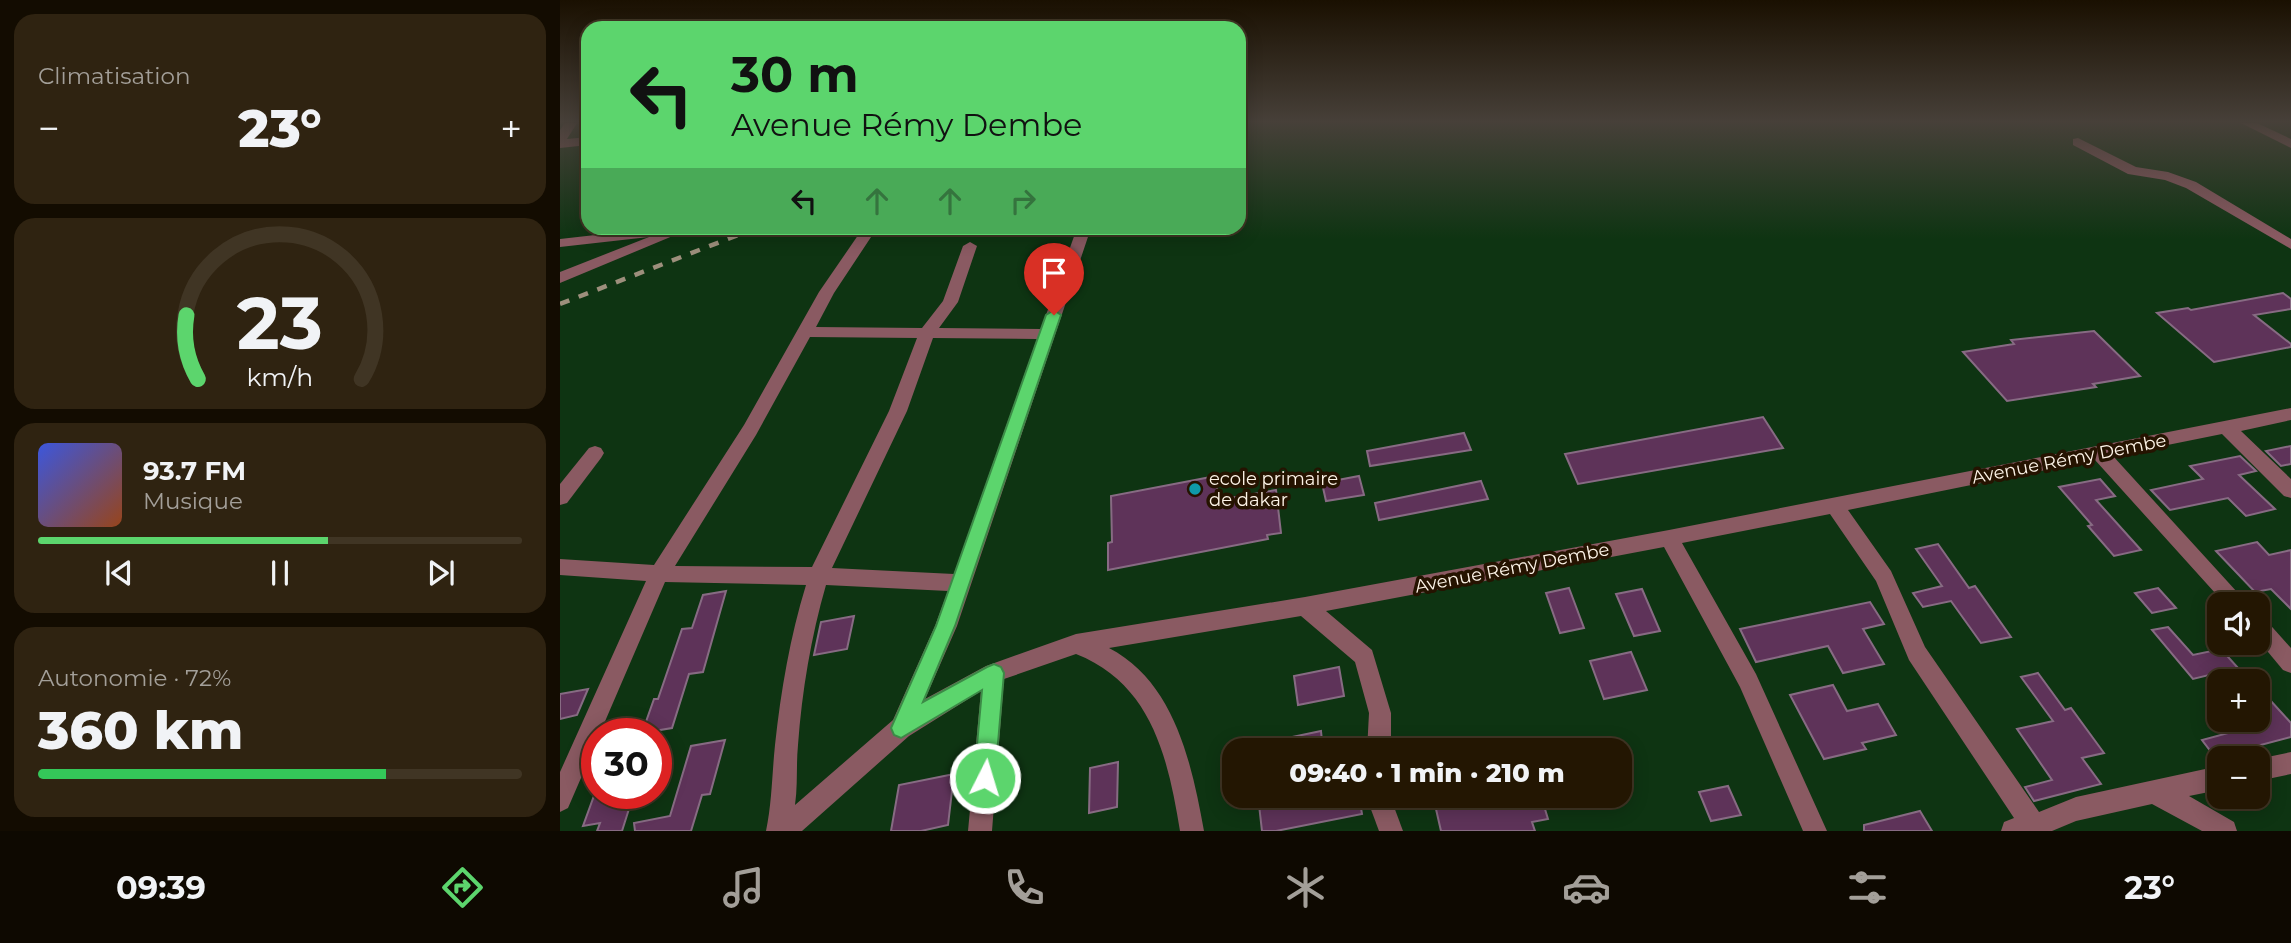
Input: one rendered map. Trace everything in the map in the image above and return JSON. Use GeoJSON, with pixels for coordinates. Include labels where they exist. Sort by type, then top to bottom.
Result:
{"type":"FeatureCollection","features":[{"type":"Feature","properties":{"kind":"street"},"geometry":{"type":"LineString","coordinates":[[2115,162],[2133,171],[2168,176],[2192,185],[2291,245]]}},
{"type":"Feature","properties":{"kind":"street"},"geometry":{"type":"LineString","coordinates":[[560,243],[599,235]]}},
{"type":"Feature","properties":{"kind":"street"},"geometry":{"type":"LineString","coordinates":[[600,262],[599,251],[608,235]]}},
{"type":"Feature","properties":{"kind":"street"},"geometry":{"type":"LineString","coordinates":[[560,278],[668,235]]}},
{"type":"Feature","properties":{"kind":"street"},"geometry":{"type":"LineString","coordinates":[[560,800],[640,612],[660,573],[750,430],[827,292],[865,235]]}},
{"type":"Feature","properties":{"kind":"street"},"geometry":{"type":"LineString","coordinates":[[901,728],[946,626],[1082,235]]}},
{"type":"Feature","properties":{"kind":"street"},"geometry":{"type":"LineString","coordinates":[[778,831],[784,802],[786,747],[794,681],[806,619],[819,576],[830,547],[898,411],[928,331],[950,302],[970,246]]}},
{"type":"Feature","properties":{"kind":"street"},"geometry":{"type":"LineString","coordinates":[[806,332],[1048,334]]}},
{"type":"Feature","properties":{"kind":"street","name":"Avenue Rémy Dembe"},"geometry":{"type":"LineString","coordinates":[[784,831],[901,728],[940,702],[994,673],[1076,644],[1110,636],[1305,606],[1669,538],[2291,414]]}},
{"type":"Feature","properties":{"kind":"street"},"geometry":{"type":"LineString","coordinates":[[2226,428],[2291,491]]}},
{"type":"Feature","properties":{"kind":"street"},"geometry":{"type":"LineString","coordinates":[[560,498],[595,453]]}},
{"type":"Feature","properties":{"kind":"street"},"geometry":{"type":"LineString","coordinates":[[2099,453],[2227,592]]}},
{"type":"Feature","properties":{"kind":"street"},"geometry":{"type":"LineString","coordinates":[[1835,506],[1884,577],[1917,653],[2028,830],[2076,809],[2207,781]]}},
{"type":"Feature","properties":{"kind":"street"},"geometry":{"type":"LineString","coordinates":[[1669,538],[1748,681],[1815,831]]}},
{"type":"Feature","properties":{"kind":"street"},"geometry":{"type":"LineString","coordinates":[[560,567],[960,583]]}},
{"type":"Feature","properties":{"kind":"street"},"geometry":{"type":"LineString","coordinates":[[1305,606],[1364,657],[1380,713],[1381,738]]}},
{"type":"Feature","properties":{"kind":"street"},"geometry":{"type":"LineString","coordinates":[[2270,639],[2291,663]]}},
{"type":"Feature","properties":{"kind":"street"},"geometry":{"type":"LineString","coordinates":[[1076,644],[1107,658],[1122,669],[1154,704],[1168,727],[1192,831]]}},
{"type":"Feature","properties":{"kind":"street"},"geometry":{"type":"LineString","coordinates":[[980,831],[994,673]]}},
{"type":"Feature","properties":{"kind":"street"},"geometry":{"type":"LineString","coordinates":[[2270,767],[2291,763]]}},
{"type":"Feature","properties":{"kind":"street"},"geometry":{"type":"LineString","coordinates":[[2152,792],[2186,807],[2225,831]]}},
{"type":"Feature","properties":{"kind":"street"},"geometry":{"type":"LineString","coordinates":[[1382,808],[1391,831]]}},
{"type":"Feature","properties":{"kind":"green space"},"geometry":{"type":"Polygon","coordinates":[[[560,162],[581,162],[581,235],[1246,235],[1246,162],[2291,162],[2291,831],[560,831],[560,162]]]}},
{"type":"Feature","properties":{"kind":"building"},"geometry":{"type":"Polygon","coordinates":[[[2283,293],[2291,299],[2291,309],[2254,315],[2291,344],[2291,347],[2214,362],[2157,313],[2188,308],[2191,310],[2283,293]]]}},
{"type":"Feature","properties":{"kind":"building"},"geometry":{"type":"Polygon","coordinates":[[[2094,331],[2140,376],[2093,384],[2096,387],[2007,401],[1963,352],[2014,344],[2011,340],[2094,331]]]}},
{"type":"Feature","properties":{"kind":"building"},"geometry":{"type":"Polygon","coordinates":[[[1763,417],[1783,448],[1578,484],[1565,454],[1763,417]]]}},
{"type":"Feature","properties":{"kind":"building"},"geometry":{"type":"Polygon","coordinates":[[[1464,433],[1471,450],[1370,466],[1367,451],[1464,433]]]}},
{"type":"Feature","properties":{"kind":"building"},"geometry":{"type":"Polygon","coordinates":[[[2291,446],[2291,464],[2281,466],[2266,451],[2291,446]]]}},
{"type":"Feature","properties":{"kind":"building"},"geometry":{"type":"Polygon","coordinates":[[[2240,456],[2256,471],[2239,475],[2275,509],[2246,516],[2228,498],[2170,510],[2151,490],[2203,479],[2190,466],[2240,456]]]}},
{"type":"Feature","properties":{"kind":"building"},"geometry":{"type":"Polygon","coordinates":[[[1216,476],[1218,500],[1276,490],[1281,533],[1267,535],[1268,539],[1108,570],[1108,543],[1112,542],[1111,496],[1216,476]]]}},
{"type":"Feature","properties":{"kind":"building"},"geometry":{"type":"Polygon","coordinates":[[[1359,476],[1364,495],[1326,501],[1322,483],[1359,476]]]}},
{"type":"Feature","properties":{"kind":"building"},"geometry":{"type":"Polygon","coordinates":[[[2100,479],[2115,496],[2096,500],[2141,550],[2114,556],[2088,526],[2092,525],[2059,487],[2100,479]]]}},
{"type":"Feature","properties":{"kind":"building"},"geometry":{"type":"Polygon","coordinates":[[[1481,481],[1488,499],[1379,520],[1375,503],[1481,481]]]}},
{"type":"Feature","properties":{"kind":"building"},"geometry":{"type":"Polygon","coordinates":[[[2257,542],[2269,555],[2291,550],[2291,609],[2271,589],[2255,592],[2216,551],[2257,542]]]}},
{"type":"Feature","properties":{"kind":"building"},"geometry":{"type":"Polygon","coordinates":[[[1938,544],[1969,588],[1975,586],[2011,637],[1981,643],[1951,601],[1923,607],[1913,593],[1942,586],[1916,549],[1938,544]]]}},
{"type":"Feature","properties":{"kind":"building"},"geometry":{"type":"Polygon","coordinates":[[[1569,588],[1584,628],[1560,633],[1546,593],[1569,588]]]}},
{"type":"Feature","properties":{"kind":"building"},"geometry":{"type":"Polygon","coordinates":[[[2158,588],[2176,608],[2152,613],[2135,593],[2158,588]]]}},
{"type":"Feature","properties":{"kind":"building"},"geometry":{"type":"Polygon","coordinates":[[[1642,589],[1660,631],[1634,636],[1616,594],[1642,589]]]}},
{"type":"Feature","properties":{"kind":"building"},"geometry":{"type":"Polygon","coordinates":[[[726,591],[703,672],[689,674],[672,728],[672,718],[647,718],[654,699],[658,699],[682,629],[692,628],[703,595],[726,591]]]}},
{"type":"Feature","properties":{"kind":"building"},"geometry":{"type":"Polygon","coordinates":[[[1870,602],[1884,624],[1863,629],[1884,664],[1843,673],[1828,646],[1756,662],[1740,629],[1870,602]]]}},
{"type":"Feature","properties":{"kind":"building"},"geometry":{"type":"Polygon","coordinates":[[[854,616],[847,649],[814,655],[821,622],[854,616]]]}},
{"type":"Feature","properties":{"kind":"building"},"geometry":{"type":"Polygon","coordinates":[[[2168,627],[2193,655],[2207,652],[2207,655],[2226,655],[2238,668],[2207,669],[2207,676],[2193,679],[2152,630],[2168,627]]]}},
{"type":"Feature","properties":{"kind":"building"},"geometry":{"type":"Polygon","coordinates":[[[1631,652],[1647,690],[1604,699],[1590,661],[1631,652]]]}},
{"type":"Feature","properties":{"kind":"building"},"geometry":{"type":"Polygon","coordinates":[[[1339,667],[1344,696],[1298,705],[1294,676],[1339,667]]]}},
{"type":"Feature","properties":{"kind":"building"},"geometry":{"type":"Polygon","coordinates":[[[2038,673],[2065,710],[2071,708],[2104,753],[2082,758],[2101,784],[2034,801],[2025,787],[2052,780],[2017,729],[2053,721],[2021,677],[2038,673]]]}},
{"type":"Feature","properties":{"kind":"building"},"geometry":{"type":"Polygon","coordinates":[[[1833,685],[1847,711],[1878,704],[1896,735],[1862,743],[1866,749],[1824,759],[1790,695],[1833,685]]]}},
{"type":"Feature","properties":{"kind":"building"},"geometry":{"type":"Polygon","coordinates":[[[588,689],[577,715],[560,719],[560,694],[588,689]]]}},
{"type":"Feature","properties":{"kind":"building"},"geometry":{"type":"Polygon","coordinates":[[[2270,700],[2291,723],[2291,737],[2257,746],[2207,747],[2202,740],[2232,732],[2270,732],[2270,700]]]}},
{"type":"Feature","properties":{"kind":"building"},"geometry":{"type":"Polygon","coordinates":[[[1321,731],[1322,738],[1292,738],[1321,731]]]}},
{"type":"Feature","properties":{"kind":"building"},"geometry":{"type":"Polygon","coordinates":[[[725,740],[710,794],[702,795],[691,831],[635,831],[634,823],[670,816],[691,746],[725,740]]]}},
{"type":"Feature","properties":{"kind":"building"},"geometry":{"type":"Polygon","coordinates":[[[1118,762],[1117,807],[1089,813],[1090,768],[1118,762]]]}},
{"type":"Feature","properties":{"kind":"building"},"geometry":{"type":"Polygon","coordinates":[[[954,774],[948,825],[921,831],[891,831],[899,785],[954,774]]]}},
{"type":"Feature","properties":{"kind":"building"},"geometry":{"type":"Polygon","coordinates":[[[1728,786],[1741,815],[1711,821],[1699,792],[1728,786]]]}},
{"type":"Feature","properties":{"kind":"building"},"geometry":{"type":"Polygon","coordinates":[[[1259,808],[1361,808],[1362,814],[1276,831],[1262,831],[1259,808]]]}},
{"type":"Feature","properties":{"kind":"building"},"geometry":{"type":"Polygon","coordinates":[[[1436,808],[1545,808],[1548,819],[1532,822],[1535,831],[1441,831],[1436,808]]]}},
{"type":"Feature","properties":{"kind":"building"},"geometry":{"type":"Polygon","coordinates":[[[589,809],[629,809],[622,831],[597,831],[600,823],[583,826],[589,809]]]}},
{"type":"Feature","properties":{"kind":"building"},"geometry":{"type":"Polygon","coordinates":[[[1920,811],[1932,831],[1864,831],[1864,825],[1920,811]]]}},
{"type":"Feature","properties":{"kind":"railway"},"geometry":{"type":"LineString","coordinates":[[560,304],[738,235]]}},
{"type":"Feature","properties":{"kind":"place","name":"ecole primaire de dakar"},"geometry":{"type":"Point","coordinates":[1195,489]}},
{"type":"Feature","properties":{"kind":"route"},"geometry":{"type":"LineString","coordinates":[[985,778],[994,673],[940,702],[901,728],[946,626],[1054,315]]}}]}
